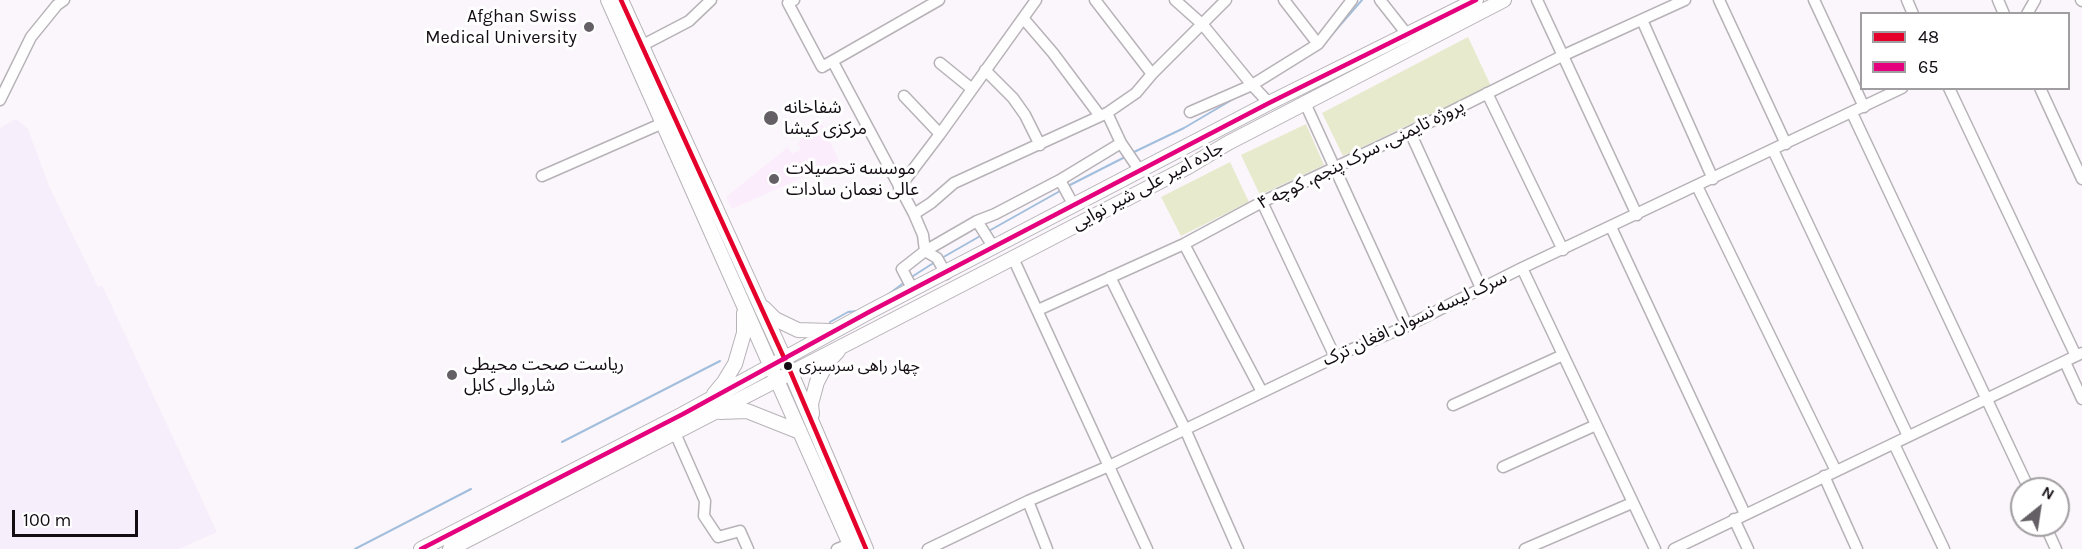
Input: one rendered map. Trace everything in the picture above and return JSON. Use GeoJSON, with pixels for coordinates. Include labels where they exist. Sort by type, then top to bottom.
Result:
{"type":"FeatureCollection","features":[{"type":"Feature","properties":{"kind":"main road"},"geometry":{"type":"LineString","coordinates":[[608,0],[800,432],[846,547]]}},
{"type":"Feature","properties":{"kind":"main road"},"geometry":{"type":"LineString","coordinates":[[621,0],[785,359],[866,549]]}},
{"type":"Feature","properties":{"kind":"main road","name":"جاده امیر علی شیر نوایی"},"geometry":{"type":"LineString","coordinates":[[712,406],[776,381],[1504,0]]}},
{"type":"Feature","properties":{"kind":"main road"},"geometry":{"type":"LineString","coordinates":[[450,549],[675,433],[770,367],[836,331],[1269,103],[1468,2]]}},
{"type":"Feature","properties":{"kind":"main road"},"geometry":{"type":"LineString","coordinates":[[759,303],[775,319],[798,330],[836,331]]}},
{"type":"Feature","properties":{"kind":"main road"},"geometry":{"type":"LineString","coordinates":[[712,406],[735,364],[744,333],[744,308]]}},
{"type":"Feature","properties":{"kind":"main road"},"geometry":{"type":"LineString","coordinates":[[814,425],[811,404],[817,382],[827,363],[844,345]]}},
{"type":"Feature","properties":{"kind":"main road"},"geometry":{"type":"LineString","coordinates":[[421,549],[712,406],[747,411],[800,432]]}},
{"type":"Feature","properties":{"kind":"street"},"geometry":{"type":"LineString","coordinates":[[0,100],[31,37],[57,5],[64,0]]}},
{"type":"Feature","properties":{"kind":"street"},"geometry":{"type":"LineString","coordinates":[[643,45],[688,21],[711,0]]}},
{"type":"Feature","properties":{"kind":"street"},"geometry":{"type":"LineString","coordinates":[[794,0],[788,3],[822,67],[933,2]]}},
{"type":"Feature","properties":{"kind":"street"},"geometry":{"type":"LineString","coordinates":[[898,188],[940,135],[1036,0]]}},
{"type":"Feature","properties":{"kind":"street"},"geometry":{"type":"LineString","coordinates":[[1095,0],[1152,74]]}},
{"type":"Feature","properties":{"kind":"street"},"geometry":{"type":"LineString","coordinates":[[1175,0],[1203,25],[1269,103]]}},
{"type":"Feature","properties":{"kind":"street"},"geometry":{"type":"LineString","coordinates":[[914,214],[954,183],[1103,115],[1136,93],[1226,0]]}},
{"type":"Feature","properties":{"kind":"street"},"geometry":{"type":"LineString","coordinates":[[1284,0],[1318,44]]}},
{"type":"Feature","properties":{"kind":"street"},"geometry":{"type":"LineString","coordinates":[[1190,112],[1254,86],[1318,44],[1352,0]]}},
{"type":"Feature","properties":{"kind":"street"},"geometry":{"type":"LineString","coordinates":[[1380,0],[1406,33]]}},
{"type":"Feature","properties":{"kind":"street"},"geometry":{"type":"LineString","coordinates":[[1537,0],[1637,214]]}},
{"type":"Feature","properties":{"kind":"street","name":"پروژه تایمنی، سرک پنجم، کوچه ۴"},"geometry":{"type":"LineString","coordinates":[[1038,310],[1184,244],[1262,202],[1410,132],[1562,56],[1685,0]]}},
{"type":"Feature","properties":{"kind":"street"},"geometry":{"type":"LineString","coordinates":[[1719,0],[1786,144]]}},
{"type":"Feature","properties":{"kind":"street"},"geometry":{"type":"LineString","coordinates":[[1814,0],[1864,107]]}},
{"type":"Feature","properties":{"kind":"street"},"geometry":{"type":"LineString","coordinates":[[1023,18],[1103,115],[1140,171]]}},
{"type":"Feature","properties":{"kind":"street"},"geometry":{"type":"LineString","coordinates":[[1642,20],[1713,179]]}},
{"type":"Feature","properties":{"kind":"street"},"geometry":{"type":"LineString","coordinates":[[833,62],[898,188],[914,214],[923,235],[925,251]]}},
{"type":"Feature","properties":{"kind":"street"},"geometry":{"type":"LineString","coordinates":[[940,63],[972,89]]}},
{"type":"Feature","properties":{"kind":"street"},"geometry":{"type":"LineString","coordinates":[[986,70],[1019,106],[1040,145]]}},
{"type":"Feature","properties":{"kind":"street","name":"سرک لیسه نسوان افغان‌ ترک"},"geometry":{"type":"LineString","coordinates":[[928,549],[946,545],[1028,501],[1109,466],[1335,357],[1407,326],[1522,268],[1898,90]]}},
{"type":"Feature","properties":{"kind":"street"},"geometry":{"type":"LineString","coordinates":[[1674,549],[2079,355],[1950,90]]}},
{"type":"Feature","properties":{"kind":"street"},"geometry":{"type":"LineString","coordinates":[[2041,90],[2082,179]]}},
{"type":"Feature","properties":{"kind":"street"},"geometry":{"type":"LineString","coordinates":[[1487,93],[1563,250]]}},
{"type":"Feature","properties":{"kind":"street"},"geometry":{"type":"LineString","coordinates":[[904,96],[940,135]]}},
{"type":"Feature","properties":{"kind":"street"},"geometry":{"type":"LineString","coordinates":[[1305,103],[1407,326]]}},
{"type":"Feature","properties":{"kind":"street"},"geometry":{"type":"LineString","coordinates":[[1852,113],[2024,477]]}},
{"type":"Feature","properties":{"kind":"street"},"geometry":{"type":"LineString","coordinates":[[542,176],[663,123]]}},
{"type":"Feature","properties":{"kind":"street"},"geometry":{"type":"LineString","coordinates":[[1410,132],[1481,288]]}},
{"type":"Feature","properties":{"kind":"street"},"geometry":{"type":"LineString","coordinates":[[913,290],[904,272],[925,251],[980,226],[995,214],[1062,185],[1121,143]]}},
{"type":"Feature","properties":{"kind":"street"},"geometry":{"type":"LineString","coordinates":[[1773,150],[1908,436]]}},
{"type":"Feature","properties":{"kind":"street"},"geometry":{"type":"LineString","coordinates":[[1062,185],[1074,206]]}},
{"type":"Feature","properties":{"kind":"street"},"geometry":{"type":"LineString","coordinates":[[1697,186],[1836,471]]}},
{"type":"Feature","properties":{"kind":"street"},"geometry":{"type":"LineString","coordinates":[[1262,202],[1335,357]]}},
{"type":"Feature","properties":{"kind":"street"},"geometry":{"type":"LineString","coordinates":[[980,226],[994,248]]}},
{"type":"Feature","properties":{"kind":"street"},"geometry":{"type":"LineString","coordinates":[[1611,227],[1746,514]]}},
{"type":"Feature","properties":{"kind":"street"},"geometry":{"type":"LineString","coordinates":[[1184,244],[1262,392]]}},
{"type":"Feature","properties":{"kind":"street"},"geometry":{"type":"LineString","coordinates":[[925,251],[937,258],[946,274]]}},
{"type":"Feature","properties":{"kind":"street"},"geometry":{"type":"LineString","coordinates":[[1013,258],[1147,549]]}},
{"type":"Feature","properties":{"kind":"street"},"geometry":{"type":"LineString","coordinates":[[1522,268],[1655,549]]}},
{"type":"Feature","properties":{"kind":"street"},"geometry":{"type":"LineString","coordinates":[[1110,277],[1185,429],[1238,549]]}},
{"type":"Feature","properties":{"kind":"street"},"geometry":{"type":"LineString","coordinates":[[1453,405],[1563,355]]}},
{"type":"Feature","properties":{"kind":"street"},"geometry":{"type":"LineString","coordinates":[[2065,362],[2082,399]]}},
{"type":"Feature","properties":{"kind":"street"},"geometry":{"type":"LineString","coordinates":[[1503,467],[1596,425]]}},
{"type":"Feature","properties":{"kind":"street"},"geometry":{"type":"LineString","coordinates":[[675,433],[705,501],[704,516],[718,537],[740,531],[748,549]]}},
{"type":"Feature","properties":{"kind":"street"},"geometry":{"type":"LineString","coordinates":[[1894,444],[1944,549]]}},
{"type":"Feature","properties":{"kind":"street"},"geometry":{"type":"LineString","coordinates":[[1824,476],[1857,549]]}},
{"type":"Feature","properties":{"kind":"street"},"geometry":{"type":"LineString","coordinates":[[1028,501],[1047,549]]}},
{"type":"Feature","properties":{"kind":"street"},"geometry":{"type":"LineString","coordinates":[[1525,549],[1632,503]]}},
{"type":"Feature","properties":{"kind":"street"},"geometry":{"type":"LineString","coordinates":[[1734,519],[1748,549]]}},
{"type":"Feature","properties":{"kind":"shaded area"},"geometry":{"type":"Polygon","coordinates":[[[16,119],[28,129],[49,186],[98,287],[102,285],[217,532],[179,549],[0,549],[0,128],[16,119]]]}},
{"type":"Feature","properties":{"kind":"shaded area","name":"موسسه تحصیلات عالی نعمان سادات"},"geometry":{"type":"Polygon","coordinates":[[[820,119],[839,161],[732,209],[726,197],[788,147],[792,154],[801,149],[798,145],[808,124],[820,119]]]}},
{"type":"Feature","properties":{"kind":"green space"},"geometry":{"type":"Polygon","coordinates":[[[1468,37],[1491,86],[1343,156],[1322,113],[1468,37]]]}},
{"type":"Feature","properties":{"kind":"green space"},"geometry":{"type":"Polygon","coordinates":[[[1306,124],[1324,165],[1260,195],[1241,155],[1306,124]]]}},
{"type":"Feature","properties":{"kind":"green space"},"geometry":{"type":"Polygon","coordinates":[[[1230,162],[1249,202],[1181,236],[1161,197],[1230,162]]]}},
{"type":"Feature","properties":{"kind":"waterway"},"geometry":{"type":"LineString","coordinates":[[1328,39],[1362,0]]}},
{"type":"Feature","properties":{"kind":"waterway"},"geometry":{"type":"LineString","coordinates":[[1132,153],[1184,128],[1235,98]]}},
{"type":"Feature","properties":{"kind":"waterway"},"geometry":{"type":"LineString","coordinates":[[1068,186],[1127,156]]}},
{"type":"Feature","properties":{"kind":"waterway"},"geometry":{"type":"LineString","coordinates":[[987,232],[1060,191]]}},
{"type":"Feature","properties":{"kind":"waterway"},"geometry":{"type":"LineString","coordinates":[[940,259],[982,235]]}},
{"type":"Feature","properties":{"kind":"waterway"},"geometry":{"type":"LineString","coordinates":[[910,278],[935,262]]}},
{"type":"Feature","properties":{"kind":"waterway"},"geometry":{"type":"LineString","coordinates":[[886,296],[905,282]]}},
{"type":"Feature","properties":{"kind":"waterway"},"geometry":{"type":"LineString","coordinates":[[830,322],[848,312],[857,311]]}},
{"type":"Feature","properties":{"kind":"waterway"},"geometry":{"type":"LineString","coordinates":[[562,442],[720,361]]}},
{"type":"Feature","properties":{"kind":"waterway"},"geometry":{"type":"LineString","coordinates":[[355,549],[471,489]]}},
{"type":"Feature","properties":{"kind":"transit line","name":"48"},"geometry":{"type":"LineString","coordinates":[[621,0],[791,373],[866,549]]}},
{"type":"Feature","properties":{"kind":"transit line","name":"65"},"geometry":{"type":"LineString","coordinates":[[421,549],[683,414],[869,312],[1269,103],[1476,0]]}},
{"type":"Feature","properties":{"kind":"place","name":"Afghan Swiss Medical University"},"geometry":{"type":"Point","coordinates":[589,27]}},
{"type":"Feature","properties":{"kind":"place","name":"شفاخانه مرکزی کیشا"},"geometry":{"type":"Point","coordinates":[771,118]}},
{"type":"Feature","properties":{"kind":"place","name":"موسسه تحصیلات عالی نعمان سادات"},"geometry":{"type":"Point","coordinates":[774,179]}},
{"type":"Feature","properties":{"kind":"place","name":"چهار راهی سرسبزی"},"geometry":{"type":"Point","coordinates":[788,366]}},
{"type":"Feature","properties":{"kind":"place","name":"ریاست صحت محیطی شاروالی کابل"},"geometry":{"type":"Point","coordinates":[452,375]}}]}
